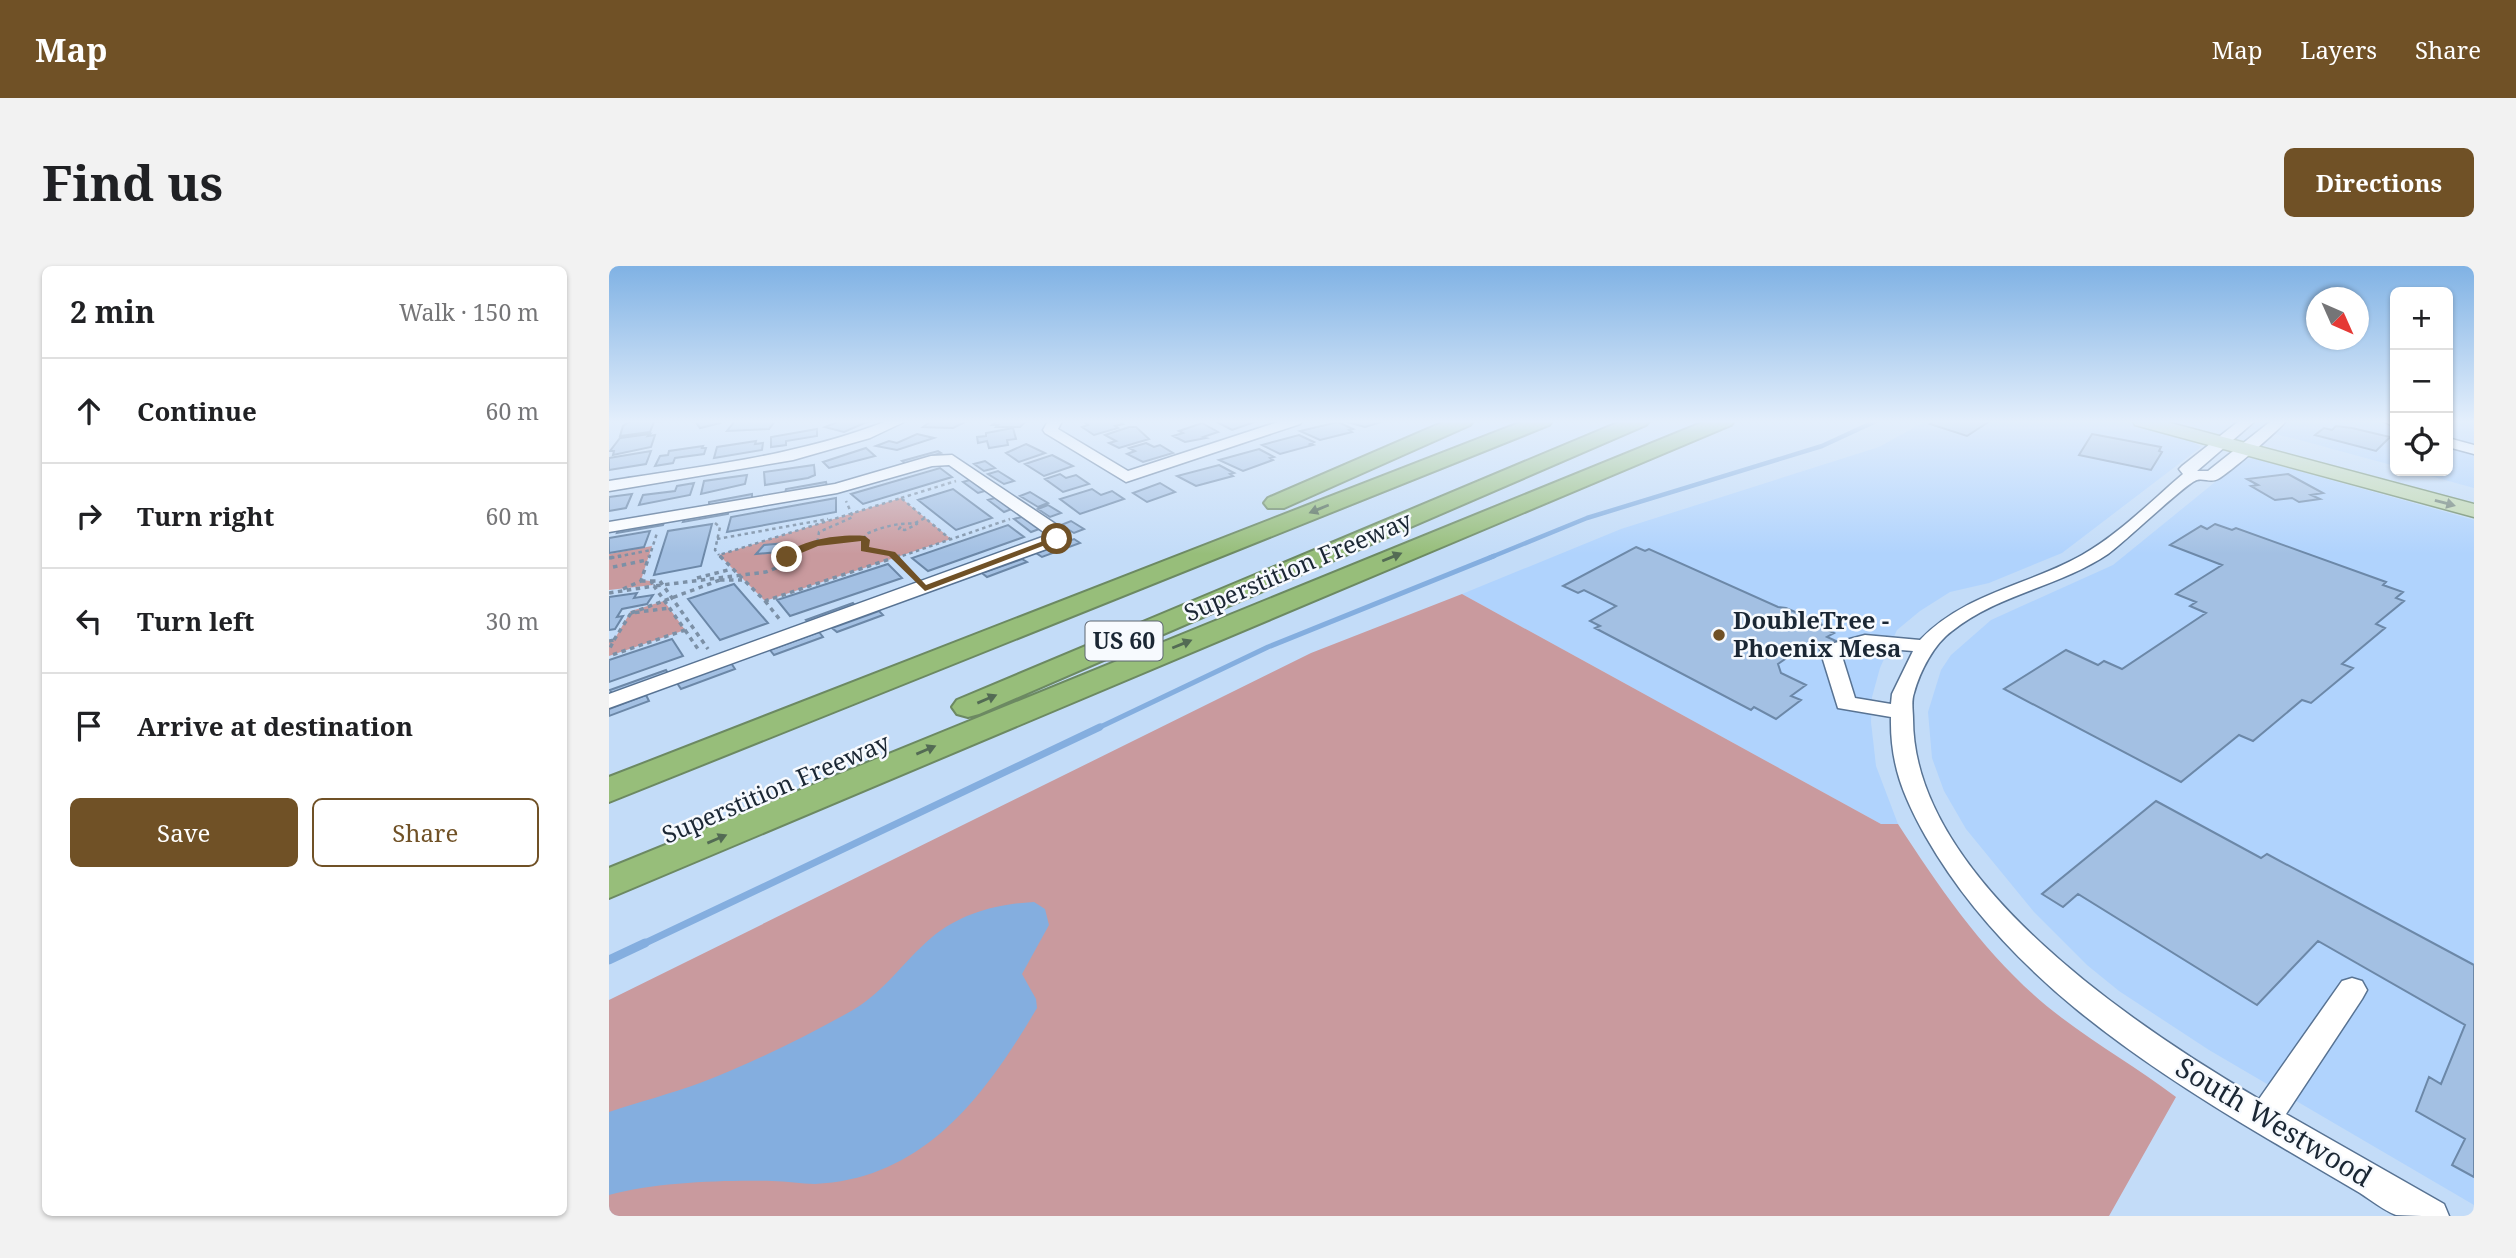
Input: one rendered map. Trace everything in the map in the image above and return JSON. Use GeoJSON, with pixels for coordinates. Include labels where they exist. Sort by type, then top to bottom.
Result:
{"type":"FeatureCollection","features":[{"type":"Feature","properties":{"kind":"highway"},"geometry":{"type":"LineString","coordinates":[[609,774],[1167,551],[1362,465]]}},
{"type":"Feature","properties":{"kind":"highway","name":"Superstition Freeway"},"geometry":{"type":"LineString","coordinates":[[609,790],[1430,465]]}},
{"type":"Feature","properties":{"kind":"highway","name":"Superstition Freeway"},"geometry":{"type":"LineString","coordinates":[[609,861],[1535,465]]}},
{"type":"Feature","properties":{"kind":"highway"},"geometry":{"type":"LineString","coordinates":[[609,884],[989,723],[1616,465]]}},
{"type":"Feature","properties":{"kind":"main road"},"geometry":{"type":"LineString","coordinates":[[2339,465],[2474,511]]}},
{"type":"Feature","properties":{"kind":"main road"},"geometry":{"type":"LineString","coordinates":[[2366,465],[2474,494]]}},
{"type":"Feature","properties":{"kind":"street"},"geometry":{"type":"LineString","coordinates":[[609,485],[728,465]]}},
{"type":"Feature","properties":{"kind":"street"},"geometry":{"type":"LineString","coordinates":[[609,527],[837,488],[916,465]]}},
{"type":"Feature","properties":{"kind":"street"},"geometry":{"type":"LineString","coordinates":[[609,701],[709,658],[925,589],[1057,539],[1057,533],[1030,512],[961,465]]}},
{"type":"Feature","properties":{"kind":"street"},"geometry":{"type":"LineString","coordinates":[[1107,465],[1126,477],[1161,465]]}},
{"type":"Feature","properties":{"kind":"street","name":"South Westwood"},"geometry":{"type":"LineString","coordinates":[[2192,465],[2187,469],[2192,475],[2090,558],[1945,625],[1925,646],[1906,682],[1900,712],[1900,742],[1904,767],[1925,818],[1964,874],[2016,933],[2068,985],[2118,1026],[2431,1216]]}},
{"type":"Feature","properties":{"kind":"street"},"geometry":{"type":"LineString","coordinates":[[2192,475],[2212,475],[2220,465]]}},
{"type":"Feature","properties":{"kind":"street"},"geometry":{"type":"LineString","coordinates":[[1900,712],[1846,703],[1831,650],[1865,640],[1925,646]]}},
{"type":"Feature","properties":{"kind":"street"},"geometry":{"type":"LineString","coordinates":[[2266,1118],[2352,990]]}},
{"type":"Feature","properties":{"kind":"path"},"geometry":{"type":"LineString","coordinates":[[719,555],[976,475]]}},
{"type":"Feature","properties":{"kind":"path"},"geometry":{"type":"LineString","coordinates":[[817,544],[815,538],[819,532],[853,517],[837,488]]}},
{"type":"Feature","properties":{"kind":"path"},"geometry":{"type":"LineString","coordinates":[[901,498],[951,539]]}},
{"type":"Feature","properties":{"kind":"path"},"geometry":{"type":"LineString","coordinates":[[712,521],[720,527],[715,550],[765,601],[1030,512]]}},
{"type":"Feature","properties":{"kind":"path"},"geometry":{"type":"LineString","coordinates":[[641,581],[658,530],[675,527],[679,515]]}},
{"type":"Feature","properties":{"kind":"path"},"geometry":{"type":"LineString","coordinates":[[717,539],[844,516]]}},
{"type":"Feature","properties":{"kind":"path"},"geometry":{"type":"LineString","coordinates":[[925,589],[896,557],[865,549],[864,539],[866,534],[873,530],[902,525],[899,529],[914,528],[915,523],[926,518]]}},
{"type":"Feature","properties":{"kind":"path"},"geometry":{"type":"LineString","coordinates":[[609,593],[773,571],[793,552],[817,544],[864,539]]}},
{"type":"Feature","properties":{"kind":"path"},"geometry":{"type":"LineString","coordinates":[[609,558],[651,550]]}},
{"type":"Feature","properties":{"kind":"path"},"geometry":{"type":"LineString","coordinates":[[613,567],[647,560]]}},
{"type":"Feature","properties":{"kind":"path"},"geometry":{"type":"LineString","coordinates":[[682,583],[732,569]]}},
{"type":"Feature","properties":{"kind":"path"},"geometry":{"type":"LineString","coordinates":[[609,650],[631,613],[719,579],[742,580]]}},
{"type":"Feature","properties":{"kind":"path"},"geometry":{"type":"LineString","coordinates":[[616,592],[641,581],[660,581],[709,658]]}},
{"type":"Feature","properties":{"kind":"path"},"geometry":{"type":"LineString","coordinates":[[650,581],[709,658]]}},
{"type":"Feature","properties":{"kind":"path"},"geometry":{"type":"LineString","coordinates":[[631,613],[670,608]]}},
{"type":"Feature","properties":{"kind":"path"},"geometry":{"type":"LineString","coordinates":[[609,656],[685,630]]}},
{"type":"Feature","properties":{"kind":"path"},"geometry":{"type":"LineString","coordinates":[[609,641],[614,640]]}},
{"type":"Feature","properties":{"kind":"shaded area"},"geometry":{"type":"Polygon","coordinates":[[[1821,465],[2177,465],[2062,553],[1989,583],[1950,592],[1897,630],[1880,668],[1872,697],[1871,722],[1876,766],[1898,824],[1881,824],[1462,594],[1621,529],[1821,465]]]}},
{"type":"Feature","properties":{"kind":"shaded area"},"geometry":{"type":"Polygon","coordinates":[[[2236,465],[2278,465],[2474,520],[2474,1205],[2209,1050],[2119,991],[2087,965],[2034,912],[1966,829],[1944,791],[1932,758],[1928,712],[1941,670],[1951,655],[1991,620],[2113,565],[2236,465]]]}},
{"type":"Feature","properties":{"kind":"shaded area"},"geometry":{"type":"Polygon","coordinates":[[[2453,465],[2474,465],[2474,488],[2430,476],[2453,476],[2453,465]]]}},
{"type":"Feature","properties":{"kind":"shaded area"},"geometry":{"type":"Polygon","coordinates":[[[901,498],[951,539],[765,601],[719,555],[901,498]]]}},
{"type":"Feature","properties":{"kind":"shaded area"},"geometry":{"type":"Polygon","coordinates":[[[652,546],[641,580],[651,581],[653,585],[609,590],[609,554],[652,546]]]}},
{"type":"Feature","properties":{"kind":"shaded area"},"geometry":{"type":"Polygon","coordinates":[[[1462,594],[1881,824],[1898,824],[1971,928],[2014,976],[2062,1018],[2176,1097],[2109,1216],[609,1216],[609,1000],[1311,653],[1462,594]]]}},
{"type":"Feature","properties":{"kind":"shaded area"},"geometry":{"type":"Polygon","coordinates":[[[664,601],[685,630],[609,656],[609,641],[614,640],[631,611],[664,601]]]}},
{"type":"Feature","properties":{"kind":"shaded area"},"geometry":{"type":"Polygon","coordinates":[[[1034,902],[1045,909],[1049,925],[1022,974],[1036,999],[1037,1008],[996,1072],[973,1101],[947,1127],[919,1149],[888,1167],[854,1179],[815,1184],[778,1181],[690,1183],[648,1187],[609,1195],[609,1112],[700,1083],[797,1040],[865,1002],[931,938],[955,922],[980,911],[1034,902]]]}},
{"type":"Feature","properties":{"kind":"building"},"geometry":{"type":"Polygon","coordinates":[[[609,465],[638,465],[609,470],[609,465]]]}},
{"type":"Feature","properties":{"kind":"building"},"geometry":{"type":"Polygon","coordinates":[[[814,465],[815,475],[765,485],[764,472],[814,465]]]}},
{"type":"Feature","properties":{"kind":"building"},"geometry":{"type":"Polygon","coordinates":[[[976,465],[991,465],[995,468],[984,471],[976,465]]]}},
{"type":"Feature","properties":{"kind":"building"},"geometry":{"type":"Polygon","coordinates":[[[1027,465],[1073,466],[1044,476],[1027,465]]]}},
{"type":"Feature","properties":{"kind":"building"},"geometry":{"type":"Polygon","coordinates":[[[1218,465],[1234,473],[1230,474],[1233,476],[1196,486],[1177,476],[1218,465]]]}},
{"type":"Feature","properties":{"kind":"building"},"geometry":{"type":"Polygon","coordinates":[[[1231,465],[1258,465],[1243,471],[1231,465]]]}},
{"type":"Feature","properties":{"kind":"building"},"geometry":{"type":"Polygon","coordinates":[[[2129,465],[2154,465],[2151,470],[2129,465]]]}},
{"type":"Feature","properties":{"kind":"building"},"geometry":{"type":"Polygon","coordinates":[[[940,468],[952,477],[863,504],[851,494],[940,468]]]}},
{"type":"Feature","properties":{"kind":"building"},"geometry":{"type":"Polygon","coordinates":[[[998,471],[1014,481],[1004,484],[988,474],[998,471]]]}},
{"type":"Feature","properties":{"kind":"building"},"geometry":{"type":"Polygon","coordinates":[[[1060,474],[1066,478],[1076,475],[1089,484],[1063,492],[1045,479],[1060,474]]]}},
{"type":"Feature","properties":{"kind":"building"},"geometry":{"type":"Polygon","coordinates":[[[2288,474],[2323,493],[2311,495],[2320,499],[2299,502],[2292,498],[2275,500],[2251,486],[2258,485],[2247,479],[2288,474]]]}},
{"type":"Feature","properties":{"kind":"building"},"geometry":{"type":"Polygon","coordinates":[[[747,475],[745,484],[701,494],[704,481],[747,475]]]}},
{"type":"Feature","properties":{"kind":"building"},"geometry":{"type":"Polygon","coordinates":[[[973,479],[988,490],[978,493],[963,482],[973,479]]]}},
{"type":"Feature","properties":{"kind":"building"},"geometry":{"type":"Polygon","coordinates":[[[826,482],[827,486],[785,493],[786,489],[826,482]]]}},
{"type":"Feature","properties":{"kind":"building"},"geometry":{"type":"Polygon","coordinates":[[[694,483],[690,495],[639,505],[643,495],[675,491],[677,486],[694,483]]]}},
{"type":"Feature","properties":{"kind":"building"},"geometry":{"type":"Polygon","coordinates":[[[1160,483],[1175,492],[1147,502],[1133,493],[1160,483]]]}},
{"type":"Feature","properties":{"kind":"building"},"geometry":{"type":"Polygon","coordinates":[[[953,489],[992,518],[956,530],[918,500],[953,489]]]}},
{"type":"Feature","properties":{"kind":"building"},"geometry":{"type":"Polygon","coordinates":[[[1092,489],[1101,495],[1112,491],[1124,499],[1080,514],[1060,499],[1092,489]]]}},
{"type":"Feature","properties":{"kind":"building"},"geometry":{"type":"Polygon","coordinates":[[[1030,492],[1048,503],[1038,507],[1020,496],[1030,492]]]}},
{"type":"Feature","properties":{"kind":"building"},"geometry":{"type":"Polygon","coordinates":[[[632,494],[626,508],[609,511],[609,497],[632,494]]]}},
{"type":"Feature","properties":{"kind":"building"},"geometry":{"type":"Polygon","coordinates":[[[752,494],[752,498],[709,506],[709,502],[752,494]]]}},
{"type":"Feature","properties":{"kind":"building"},"geometry":{"type":"Polygon","coordinates":[[[998,497],[1014,508],[1004,512],[988,500],[998,497]]]}},
{"type":"Feature","properties":{"kind":"building"},"geometry":{"type":"Polygon","coordinates":[[[836,498],[836,512],[727,532],[731,517],[836,498]]]}},
{"type":"Feature","properties":{"kind":"building"},"geometry":{"type":"Polygon","coordinates":[[[1048,505],[1061,513],[1050,517],[1038,509],[1048,505]]]}},
{"type":"Feature","properties":{"kind":"building"},"geometry":{"type":"Polygon","coordinates":[[[729,510],[728,514],[683,522],[685,518],[729,510]]]}},
{"type":"Feature","properties":{"kind":"building"},"geometry":{"type":"Polygon","coordinates":[[[1025,516],[1042,528],[1031,532],[1014,519],[1025,516]]]}},
{"type":"Feature","properties":{"kind":"building"},"geometry":{"type":"Polygon","coordinates":[[[665,521],[663,525],[617,533],[619,529],[665,521]]]}},
{"type":"Feature","properties":{"kind":"building"},"geometry":{"type":"Polygon","coordinates":[[[1071,521],[1084,529],[1074,533],[1061,525],[1071,521]]]}},
{"type":"Feature","properties":{"kind":"building"},"geometry":{"type":"Polygon","coordinates":[[[712,524],[701,566],[654,575],[668,531],[712,524]]]}},
{"type":"Feature","properties":{"kind":"building"},"geometry":{"type":"Polygon","coordinates":[[[2215,524],[2232,530],[2236,528],[2386,582],[2383,585],[2403,592],[2396,598],[2404,601],[2376,624],[2385,628],[2342,664],[2353,668],[2311,703],[2302,700],[2253,741],[2239,735],[2181,782],[2004,689],[2066,650],[2098,665],[2104,661],[2122,669],[2206,613],[2190,606],[2196,602],[2176,594],[2222,565],[2170,545],[2201,526],[2207,529],[2215,524]]]}},
{"type":"Feature","properties":{"kind":"building"},"geometry":{"type":"Polygon","coordinates":[[[1008,525],[1024,537],[928,571],[912,558],[1008,525]]]}},
{"type":"Feature","properties":{"kind":"building"},"geometry":{"type":"Polygon","coordinates":[[[650,531],[644,547],[609,553],[609,538],[650,531]]]}},
{"type":"Feature","properties":{"kind":"building"},"geometry":{"type":"Polygon","coordinates":[[[1074,539],[1080,543],[1042,557],[1036,553],[1074,539]]]}},
{"type":"Feature","properties":{"kind":"building"},"geometry":{"type":"Polygon","coordinates":[[[786,543],[779,552],[756,554],[764,545],[786,543]]]}},
{"type":"Feature","properties":{"kind":"building","name":"DoubleTree - Phoenix Mesa"},"geometry":{"type":"Polygon","coordinates":[[[1636,547],[1645,551],[1649,549],[1778,607],[1821,623],[1823,628],[1834,633],[1827,637],[1836,641],[1829,646],[1807,644],[1778,664],[1781,673],[1806,685],[1791,696],[1801,700],[1776,719],[1754,707],[1751,710],[1595,628],[1600,626],[1590,621],[1616,606],[1584,590],[1578,593],[1563,586],[1636,547]]]}},
{"type":"Feature","properties":{"kind":"building"},"geometry":{"type":"Polygon","coordinates":[[[1022,559],[1027,562],[987,577],[982,573],[1022,559]]]}},
{"type":"Feature","properties":{"kind":"building"},"geometry":{"type":"Polygon","coordinates":[[[888,564],[902,578],[790,616],[777,600],[888,564]]]}},
{"type":"Feature","properties":{"kind":"building"},"geometry":{"type":"Polygon","coordinates":[[[734,584],[768,623],[720,640],[688,599],[734,584]]]}},
{"type":"Feature","properties":{"kind":"building"},"geometry":{"type":"Polygon","coordinates":[[[637,593],[634,598],[653,595],[647,604],[622,609],[617,617],[623,616],[615,629],[609,630],[609,597],[637,593]]]}},
{"type":"Feature","properties":{"kind":"building"},"geometry":{"type":"Polygon","coordinates":[[[853,603],[857,608],[810,624],[806,620],[853,603]]]}},
{"type":"Feature","properties":{"kind":"building"},"geometry":{"type":"Polygon","coordinates":[[[879,611],[883,615],[837,632],[832,628],[879,611]]]}},
{"type":"Feature","properties":{"kind":"building"},"geometry":{"type":"Polygon","coordinates":[[[819,632],[823,637],[774,655],[770,650],[819,632]]]}},
{"type":"Feature","properties":{"kind":"building"},"geometry":{"type":"Polygon","coordinates":[[[672,639],[683,656],[609,682],[609,660],[672,639]]]}},
{"type":"Feature","properties":{"kind":"building"},"geometry":{"type":"Polygon","coordinates":[[[731,663],[735,669],[681,689],[677,683],[731,663]]]}},
{"type":"Feature","properties":{"kind":"building"},"geometry":{"type":"Polygon","coordinates":[[[666,670],[669,675],[613,696],[610,690],[666,670]]]}},
{"type":"Feature","properties":{"kind":"building"},"geometry":{"type":"Polygon","coordinates":[[[646,695],[649,701],[609,716],[609,709],[646,695]]]}},
{"type":"Feature","properties":{"kind":"building"},"geometry":{"type":"Polygon","coordinates":[[[2156,801],[2261,858],[2267,854],[2474,965],[2474,1177],[2452,1165],[2465,1139],[2416,1111],[2429,1077],[2441,1084],[2465,1025],[2318,941],[2257,1005],[2078,894],[2063,907],[2042,894],[2156,801]]]}},
{"type":"Feature","properties":{"kind":"waterway"},"geometry":{"type":"LineString","coordinates":[[1489,558],[1587,518],[1759,465]]}},
{"type":"Feature","properties":{"kind":"waterway"},"geometry":{"type":"LineString","coordinates":[[1096,729],[1268,647],[1494,556]]}},
{"type":"Feature","properties":{"kind":"waterway"},"geometry":{"type":"LineString","coordinates":[[641,945],[1100,727]]}},
{"type":"Feature","properties":{"kind":"waterway"},"geometry":{"type":"LineString","coordinates":[[609,960],[645,943]]}},
{"type":"Feature","properties":{"kind":"place","name":"DoubleTree - Phoenix Mesa"},"geometry":{"type":"Point","coordinates":[1719,635]}},
{"type":"Feature","properties":{"kind":"route"},"geometry":{"type":"LineString","coordinates":[[787,557],[803,547],[862,538],[865,540],[865,549],[892,554],[925,589],[1057,539]]}}]}
